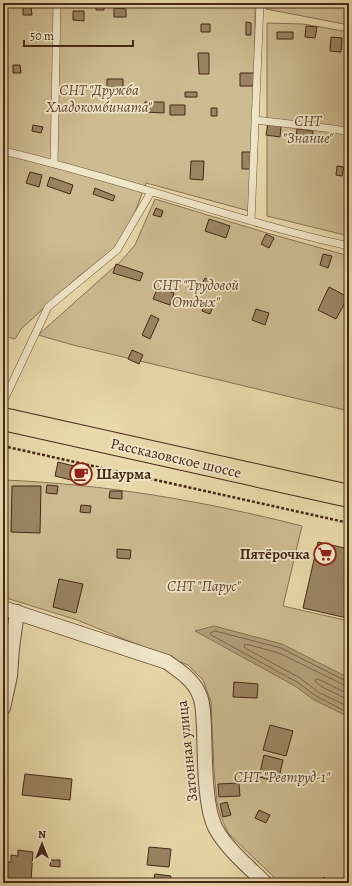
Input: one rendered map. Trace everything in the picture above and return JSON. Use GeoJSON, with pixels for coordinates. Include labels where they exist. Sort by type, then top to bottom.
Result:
{"type":"FeatureCollection","features":[{"type":"Feature","properties":{"kind":"main road","name":"Рассказовское шоссе"},"geometry":{"type":"LineString","coordinates":[[3,419],[349,496]]}},
{"type":"Feature","properties":{"kind":"street","name":"Затонная улица"},"geometry":{"type":"LineString","coordinates":[[3,608],[167,662],[194,684],[200,695],[203,710],[210,814],[216,829],[224,842],[266,883]]}},
{"type":"Feature","properties":{"kind":"street"},"geometry":{"type":"LineString","coordinates":[[3,708],[10,676],[17,612]]}},
{"type":"Feature","properties":{"kind":"lane"},"geometry":{"type":"LineString","coordinates":[[54,163],[56,3]]}},
{"type":"Feature","properties":{"kind":"lane"},"geometry":{"type":"LineString","coordinates":[[251,221],[260,3]]}},
{"type":"Feature","properties":{"kind":"lane"},"geometry":{"type":"LineString","coordinates":[[255,120],[334,128],[349,132]]}},
{"type":"Feature","properties":{"kind":"lane"},"geometry":{"type":"LineString","coordinates":[[3,151],[54,163],[251,221],[349,246]]}},
{"type":"Feature","properties":{"kind":"lane"},"geometry":{"type":"LineString","coordinates":[[3,402],[48,307],[118,250],[151,192]]}},
{"type":"Feature","properties":{"kind":"path"},"geometry":{"type":"LineString","coordinates":[[3,446],[349,523]]}},
{"type":"Feature","properties":{"kind":"green space","name":"СНТ \"Дружба Хладокомбината\""},"geometry":{"type":"Polygon","coordinates":[[[3,3],[255,3],[253,212],[146,183],[123,244],[79,276],[21,329],[15,339],[3,336],[3,3]]]}},
{"type":"Feature","properties":{"kind":"green space"},"geometry":{"type":"Polygon","coordinates":[[[266,3],[349,3],[349,25],[266,9],[266,3]]]}},
{"type":"Feature","properties":{"kind":"green space","name":"СНТ \"Знание\""},"geometry":{"type":"Polygon","coordinates":[[[267,23],[303,24],[349,32],[349,236],[267,216],[267,23]]]}},
{"type":"Feature","properties":{"kind":"green space","name":"СНТ \"Трудовой Отдых\""},"geometry":{"type":"Polygon","coordinates":[[[155,199],[349,256],[349,411],[73,345],[38,335],[121,261],[135,245],[155,199]]]}},
{"type":"Feature","properties":{"kind":"green space","name":"СНТ \"Парус\""},"geometry":{"type":"Polygon","coordinates":[[[3,480],[79,485],[154,495],[228,509],[302,526],[283,606],[349,621],[349,883],[280,883],[228,833],[217,803],[211,702],[203,680],[188,665],[77,620],[3,597],[3,480]]]}},
{"type":"Feature","properties":{"kind":"water"},"geometry":{"type":"Polygon","coordinates":[[[214,626],[282,644],[349,678],[349,717],[314,700],[295,686],[195,631],[214,626]]]}},
{"type":"Feature","properties":{"kind":"building"},"geometry":{"type":"Polygon","coordinates":[[[3,3],[8,3],[8,7],[3,7],[3,3]]]}},
{"type":"Feature","properties":{"kind":"building"},"geometry":{"type":"Polygon","coordinates":[[[96,3],[104,3],[104,10],[96,10],[96,3]]]}},
{"type":"Feature","properties":{"kind":"building"},"geometry":{"type":"Polygon","coordinates":[[[23,6],[31,6],[32,15],[23,15],[23,6]]]}},
{"type":"Feature","properties":{"kind":"building"},"geometry":{"type":"Polygon","coordinates":[[[114,8],[126,9],[126,17],[114,17],[114,8]]]}},
{"type":"Feature","properties":{"kind":"building"},"geometry":{"type":"Polygon","coordinates":[[[73,11],[84,11],[84,21],[73,20],[73,11]]]}},
{"type":"Feature","properties":{"kind":"building"},"geometry":{"type":"Polygon","coordinates":[[[246,22],[251,23],[251,35],[246,35],[246,22]]]}},
{"type":"Feature","properties":{"kind":"building"},"geometry":{"type":"Polygon","coordinates":[[[201,24],[210,24],[210,32],[201,32],[201,24]]]}},
{"type":"Feature","properties":{"kind":"building"},"geometry":{"type":"Polygon","coordinates":[[[306,26],[317,27],[315,38],[305,37],[306,26]]]}},
{"type":"Feature","properties":{"kind":"building"},"geometry":{"type":"Polygon","coordinates":[[[277,32],[293,32],[293,39],[277,39],[277,32]]]}},
{"type":"Feature","properties":{"kind":"building"},"geometry":{"type":"Polygon","coordinates":[[[331,37],[342,38],[341,52],[330,51],[331,37]]]}},
{"type":"Feature","properties":{"kind":"building"},"geometry":{"type":"Polygon","coordinates":[[[198,53],[209,53],[209,74],[199,74],[198,53]]]}},
{"type":"Feature","properties":{"kind":"building"},"geometry":{"type":"Polygon","coordinates":[[[13,65],[20,65],[21,73],[13,73],[13,65]]]}},
{"type":"Feature","properties":{"kind":"building"},"geometry":{"type":"Polygon","coordinates":[[[240,73],[254,73],[254,86],[240,86],[240,73]]]}},
{"type":"Feature","properties":{"kind":"building"},"geometry":{"type":"Polygon","coordinates":[[[107,79],[123,79],[123,89],[107,89],[107,79]]]}},
{"type":"Feature","properties":{"kind":"building"},"geometry":{"type":"Polygon","coordinates":[[[185,92],[197,92],[197,97],[185,97],[185,92]]]}},
{"type":"Feature","properties":{"kind":"building"},"geometry":{"type":"Polygon","coordinates":[[[145,102],[164,102],[164,113],[145,112],[145,102]]]}},
{"type":"Feature","properties":{"kind":"building"},"geometry":{"type":"Polygon","coordinates":[[[170,105],[185,105],[185,115],[170,115],[170,105]]]}},
{"type":"Feature","properties":{"kind":"building"},"geometry":{"type":"Polygon","coordinates":[[[211,108],[217,108],[217,116],[211,116],[211,108]]]}},
{"type":"Feature","properties":{"kind":"building"},"geometry":{"type":"Polygon","coordinates":[[[268,124],[281,126],[280,137],[266,135],[268,124]]]}},
{"type":"Feature","properties":{"kind":"building"},"geometry":{"type":"Polygon","coordinates":[[[33,125],[43,127],[41,133],[32,131],[33,125]]]}},
{"type":"Feature","properties":{"kind":"building"},"geometry":{"type":"Polygon","coordinates":[[[297,129],[313,131],[312,141],[296,139],[297,129]]]}},
{"type":"Feature","properties":{"kind":"building"},"geometry":{"type":"Polygon","coordinates":[[[242,152],[252,152],[252,169],[242,169],[242,152]]]}},
{"type":"Feature","properties":{"kind":"building"},"geometry":{"type":"Polygon","coordinates":[[[191,161],[204,161],[203,180],[190,179],[191,161]]]}},
{"type":"Feature","properties":{"kind":"building"},"geometry":{"type":"Polygon","coordinates":[[[337,166],[344,167],[342,176],[336,175],[337,166]]]}},
{"type":"Feature","properties":{"kind":"building"},"geometry":{"type":"Polygon","coordinates":[[[30,172],[42,175],[39,187],[26,183],[30,172]]]}},
{"type":"Feature","properties":{"kind":"building"},"geometry":{"type":"Polygon","coordinates":[[[50,177],[73,185],[70,194],[47,186],[50,177]]]}},
{"type":"Feature","properties":{"kind":"building"},"geometry":{"type":"Polygon","coordinates":[[[95,188],[115,196],[113,201],[93,194],[95,188]]]}},
{"type":"Feature","properties":{"kind":"building"},"geometry":{"type":"Polygon","coordinates":[[[156,208],[163,211],[161,217],[153,215],[156,208]]]}},
{"type":"Feature","properties":{"kind":"building"},"geometry":{"type":"Polygon","coordinates":[[[209,219],[230,226],[226,238],[205,231],[209,219]]]}},
{"type":"Feature","properties":{"kind":"building"},"geometry":{"type":"Polygon","coordinates":[[[266,234],[274,238],[269,248],[261,244],[266,234]]]}},
{"type":"Feature","properties":{"kind":"building"},"geometry":{"type":"Polygon","coordinates":[[[323,254],[332,256],[328,268],[320,265],[323,254]]]}},
{"type":"Feature","properties":{"kind":"building"},"geometry":{"type":"Polygon","coordinates":[[[116,264],[143,273],[140,281],[113,273],[116,264]]]}},
{"type":"Feature","properties":{"kind":"building"},"geometry":{"type":"Polygon","coordinates":[[[349,275],[349,290],[344,288],[349,275]]]}},
{"type":"Feature","properties":{"kind":"building"},"geometry":{"type":"Polygon","coordinates":[[[205,278],[212,282],[207,291],[200,288],[205,278]]]}},
{"type":"Feature","properties":{"kind":"building"},"geometry":{"type":"Polygon","coordinates":[[[158,287],[174,293],[170,305],[153,299],[158,287]]]}},
{"type":"Feature","properties":{"kind":"building"},"geometry":{"type":"Polygon","coordinates":[[[329,287],[348,297],[336,319],[318,310],[329,287]]]}},
{"type":"Feature","properties":{"kind":"building"},"geometry":{"type":"Polygon","coordinates":[[[207,299],[215,302],[210,314],[202,311],[207,299]]]}},
{"type":"Feature","properties":{"kind":"building"},"geometry":{"type":"Polygon","coordinates":[[[256,309],[269,313],[265,325],[252,320],[256,309]]]}},
{"type":"Feature","properties":{"kind":"building"},"geometry":{"type":"Polygon","coordinates":[[[151,315],[159,319],[150,339],[142,335],[151,315]]]}},
{"type":"Feature","properties":{"kind":"building"},"geometry":{"type":"Polygon","coordinates":[[[132,350],[143,355],[139,364],[128,359],[132,350]]]}},
{"type":"Feature","properties":{"kind":"building"},"geometry":{"type":"Polygon","coordinates":[[[58,462],[90,470],[87,484],[55,476],[58,462]]]}},
{"type":"Feature","properties":{"kind":"building"},"geometry":{"type":"Polygon","coordinates":[[[47,485],[58,486],[57,494],[46,493],[47,485]]]}},
{"type":"Feature","properties":{"kind":"building"},"geometry":{"type":"Polygon","coordinates":[[[12,486],[41,486],[40,533],[11,532],[12,486]]]}},
{"type":"Feature","properties":{"kind":"building"},"geometry":{"type":"Polygon","coordinates":[[[110,491],[122,491],[122,499],[109,498],[110,491]]]}},
{"type":"Feature","properties":{"kind":"building"},"geometry":{"type":"Polygon","coordinates":[[[3,492],[7,492],[6,525],[3,525],[3,492]]]}},
{"type":"Feature","properties":{"kind":"building"},"geometry":{"type":"Polygon","coordinates":[[[81,505],[91,506],[90,513],[80,512],[81,505]]]}},
{"type":"Feature","properties":{"kind":"building"},"geometry":{"type":"Polygon","coordinates":[[[318,542],[349,549],[349,608],[347,618],[303,608],[318,542]]]}},
{"type":"Feature","properties":{"kind":"building"},"geometry":{"type":"Polygon","coordinates":[[[117,549],[131,550],[130,559],[117,558],[117,549]]]}},
{"type":"Feature","properties":{"kind":"building"},"geometry":{"type":"Polygon","coordinates":[[[59,579],[83,584],[76,613],[53,607],[59,579]]]}},
{"type":"Feature","properties":{"kind":"building"},"geometry":{"type":"Polygon","coordinates":[[[234,682],[258,684],[257,698],[233,697],[234,682]]]}},
{"type":"Feature","properties":{"kind":"building"},"geometry":{"type":"Polygon","coordinates":[[[270,725],[293,731],[286,756],[263,750],[270,725]]]}},
{"type":"Feature","properties":{"kind":"building"},"geometry":{"type":"Polygon","coordinates":[[[264,755],[283,760],[278,782],[259,777],[264,755]]]}},
{"type":"Feature","properties":{"kind":"building"},"geometry":{"type":"Polygon","coordinates":[[[25,774],[72,779],[70,800],[22,795],[25,774]]]}},
{"type":"Feature","properties":{"kind":"building"},"geometry":{"type":"Polygon","coordinates":[[[239,783],[240,796],[219,797],[218,784],[239,783]]]}},
{"type":"Feature","properties":{"kind":"building"},"geometry":{"type":"Polygon","coordinates":[[[227,802],[231,815],[223,817],[220,804],[227,802]]]}},
{"type":"Feature","properties":{"kind":"building"},"geometry":{"type":"Polygon","coordinates":[[[259,810],[270,815],[266,823],[255,818],[259,810]]]}},
{"type":"Feature","properties":{"kind":"building"},"geometry":{"type":"Polygon","coordinates":[[[149,847],[171,849],[169,867],[147,865],[149,847]]]}},
{"type":"Feature","properties":{"kind":"building"},"geometry":{"type":"Polygon","coordinates":[[[18,850],[33,852],[31,881],[3,878],[3,862],[11,862],[11,855],[18,856],[18,850]]]}},
{"type":"Feature","properties":{"kind":"building"},"geometry":{"type":"Polygon","coordinates":[[[51,860],[60,860],[60,867],[50,866],[51,860]]]}},
{"type":"Feature","properties":{"kind":"building"},"geometry":{"type":"Polygon","coordinates":[[[155,874],[171,876],[169,883],[153,883],[155,874]]]}},
{"type":"Feature","properties":{"kind":"building"},"geometry":{"type":"Polygon","coordinates":[[[324,877],[328,882],[327,883],[318,883],[324,877]]]}},
{"type":"Feature","properties":{"kind":"place","name":"Шаурма"},"geometry":{"type":"Point","coordinates":[81,474]}},
{"type":"Feature","properties":{"kind":"place","name":"Пятёрочка"},"geometry":{"type":"Point","coordinates":[325,554]}},
{"type":"Feature","properties":{"kind":"park label","name":"СНТ \"Ревтруд-1\""},"geometry":{"type":"Point","coordinates":[282,777]}}]}
